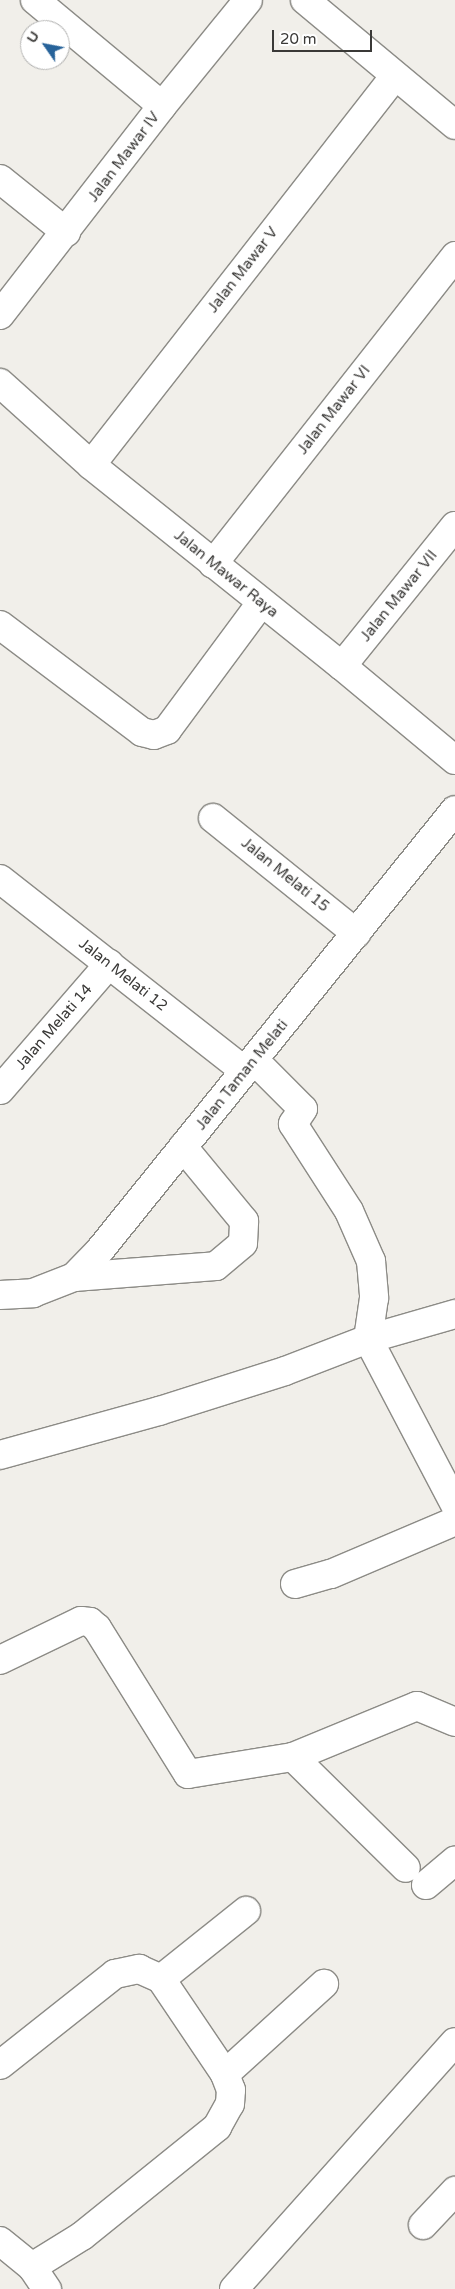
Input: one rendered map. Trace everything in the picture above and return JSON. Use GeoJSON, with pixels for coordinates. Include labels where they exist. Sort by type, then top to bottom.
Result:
{"type":"FeatureCollection","features":[{"type":"Feature","properties":{"kind":"street"},"geometry":{"type":"LineString","coordinates":[[35,0],[162,106]]}},
{"type":"Feature","properties":{"kind":"street","name":"Jalan Mawar IV"},"geometry":{"type":"LineString","coordinates":[[0,315],[162,106],[248,0]]}},
{"type":"Feature","properties":{"kind":"street"},"geometry":{"type":"LineString","coordinates":[[305,0],[455,125]]}},
{"type":"Feature","properties":{"kind":"street","name":"Jalan Mawar V"},"geometry":{"type":"LineString","coordinates":[[91,465],[395,76]]}},
{"type":"Feature","properties":{"kind":"street"},"geometry":{"type":"LineString","coordinates":[[0,179],[66,232]]}},
{"type":"Feature","properties":{"kind":"street","name":"Jalan Mawar VI"},"geometry":{"type":"LineString","coordinates":[[213,564],[455,256]]}},
{"type":"Feature","properties":{"kind":"street","name":"Jalan Mawar Raya"},"geometry":{"type":"LineString","coordinates":[[0,383],[91,465],[342,666],[455,760]]}},
{"type":"Feature","properties":{"kind":"street","name":"Jalan Mawar VII"},"geometry":{"type":"LineString","coordinates":[[342,666],[455,526]]}},
{"type":"Feature","properties":{"kind":"street"},"geometry":{"type":"LineString","coordinates":[[0,625],[142,732],[154,736],[167,730],[261,603]]}},
{"type":"Feature","properties":{"kind":"street","name":"Jalan Taman Melati"},"geometry":{"type":"LineString","coordinates":[[0,1295],[33,1293],[74,1277],[100,1250],[455,810]]}},
{"type":"Feature","properties":{"kind":"street","name":"Jalan Melati 15"},"geometry":{"type":"LineString","coordinates":[[214,818],[356,933]]}},
{"type":"Feature","properties":{"kind":"street","name":"Jalan Melati 12"},"geometry":{"type":"LineString","coordinates":[[0,879],[108,964],[250,1065],[303,1109],[293,1124],[349,1211],[371,1260],[374,1298],[368,1339]]}},
{"type":"Feature","properties":{"kind":"street","name":"Jalan Melati 14"},"geometry":{"type":"LineString","coordinates":[[0,1090],[108,964]]}},
{"type":"Feature","properties":{"kind":"street"},"geometry":{"type":"LineString","coordinates":[[74,1277],[216,1266],[243,1243],[244,1221],[183,1147]]}},
{"type":"Feature","properties":{"kind":"street"},"geometry":{"type":"LineString","coordinates":[[0,1455],[159,1411],[285,1371],[368,1339],[455,1314]]}},
{"type":"Feature","properties":{"kind":"street"},"geometry":{"type":"LineString","coordinates":[[368,1339],[455,1506]]}},
{"type":"Feature","properties":{"kind":"street"},"geometry":{"type":"LineString","coordinates":[[295,1584],[331,1574],[455,1521]]}},
{"type":"Feature","properties":{"kind":"street"},"geometry":{"type":"LineString","coordinates":[[0,1660],[81,1621],[90,1622],[98,1628],[188,1774],[292,1757],[417,1706],[455,1722]]}},
{"type":"Feature","properties":{"kind":"street"},"geometry":{"type":"LineString","coordinates":[[292,1757],[416,1877],[455,1861]]}},
{"type":"Feature","properties":{"kind":"street"},"geometry":{"type":"LineString","coordinates":[[161,1979],[246,1911]]}},
{"type":"Feature","properties":{"kind":"street"},"geometry":{"type":"LineString","coordinates":[[0,2066],[115,1974],[139,1969],[161,1979],[225,2074],[231,2090],[230,2104],[217,2127],[82,2236],[32,2267]]}},
{"type":"Feature","properties":{"kind":"street"},"geometry":{"type":"LineString","coordinates":[[225,2074],[324,1984]]}},
{"type":"Feature","properties":{"kind":"street"},"geometry":{"type":"LineString","coordinates":[[234,2289],[455,2042]]}},
{"type":"Feature","properties":{"kind":"street"},"geometry":{"type":"LineString","coordinates":[[423,2225],[455,2191]]}},
{"type":"Feature","properties":{"kind":"street"},"geometry":{"type":"LineString","coordinates":[[0,2241],[32,2267],[47,2289]]}}]}
